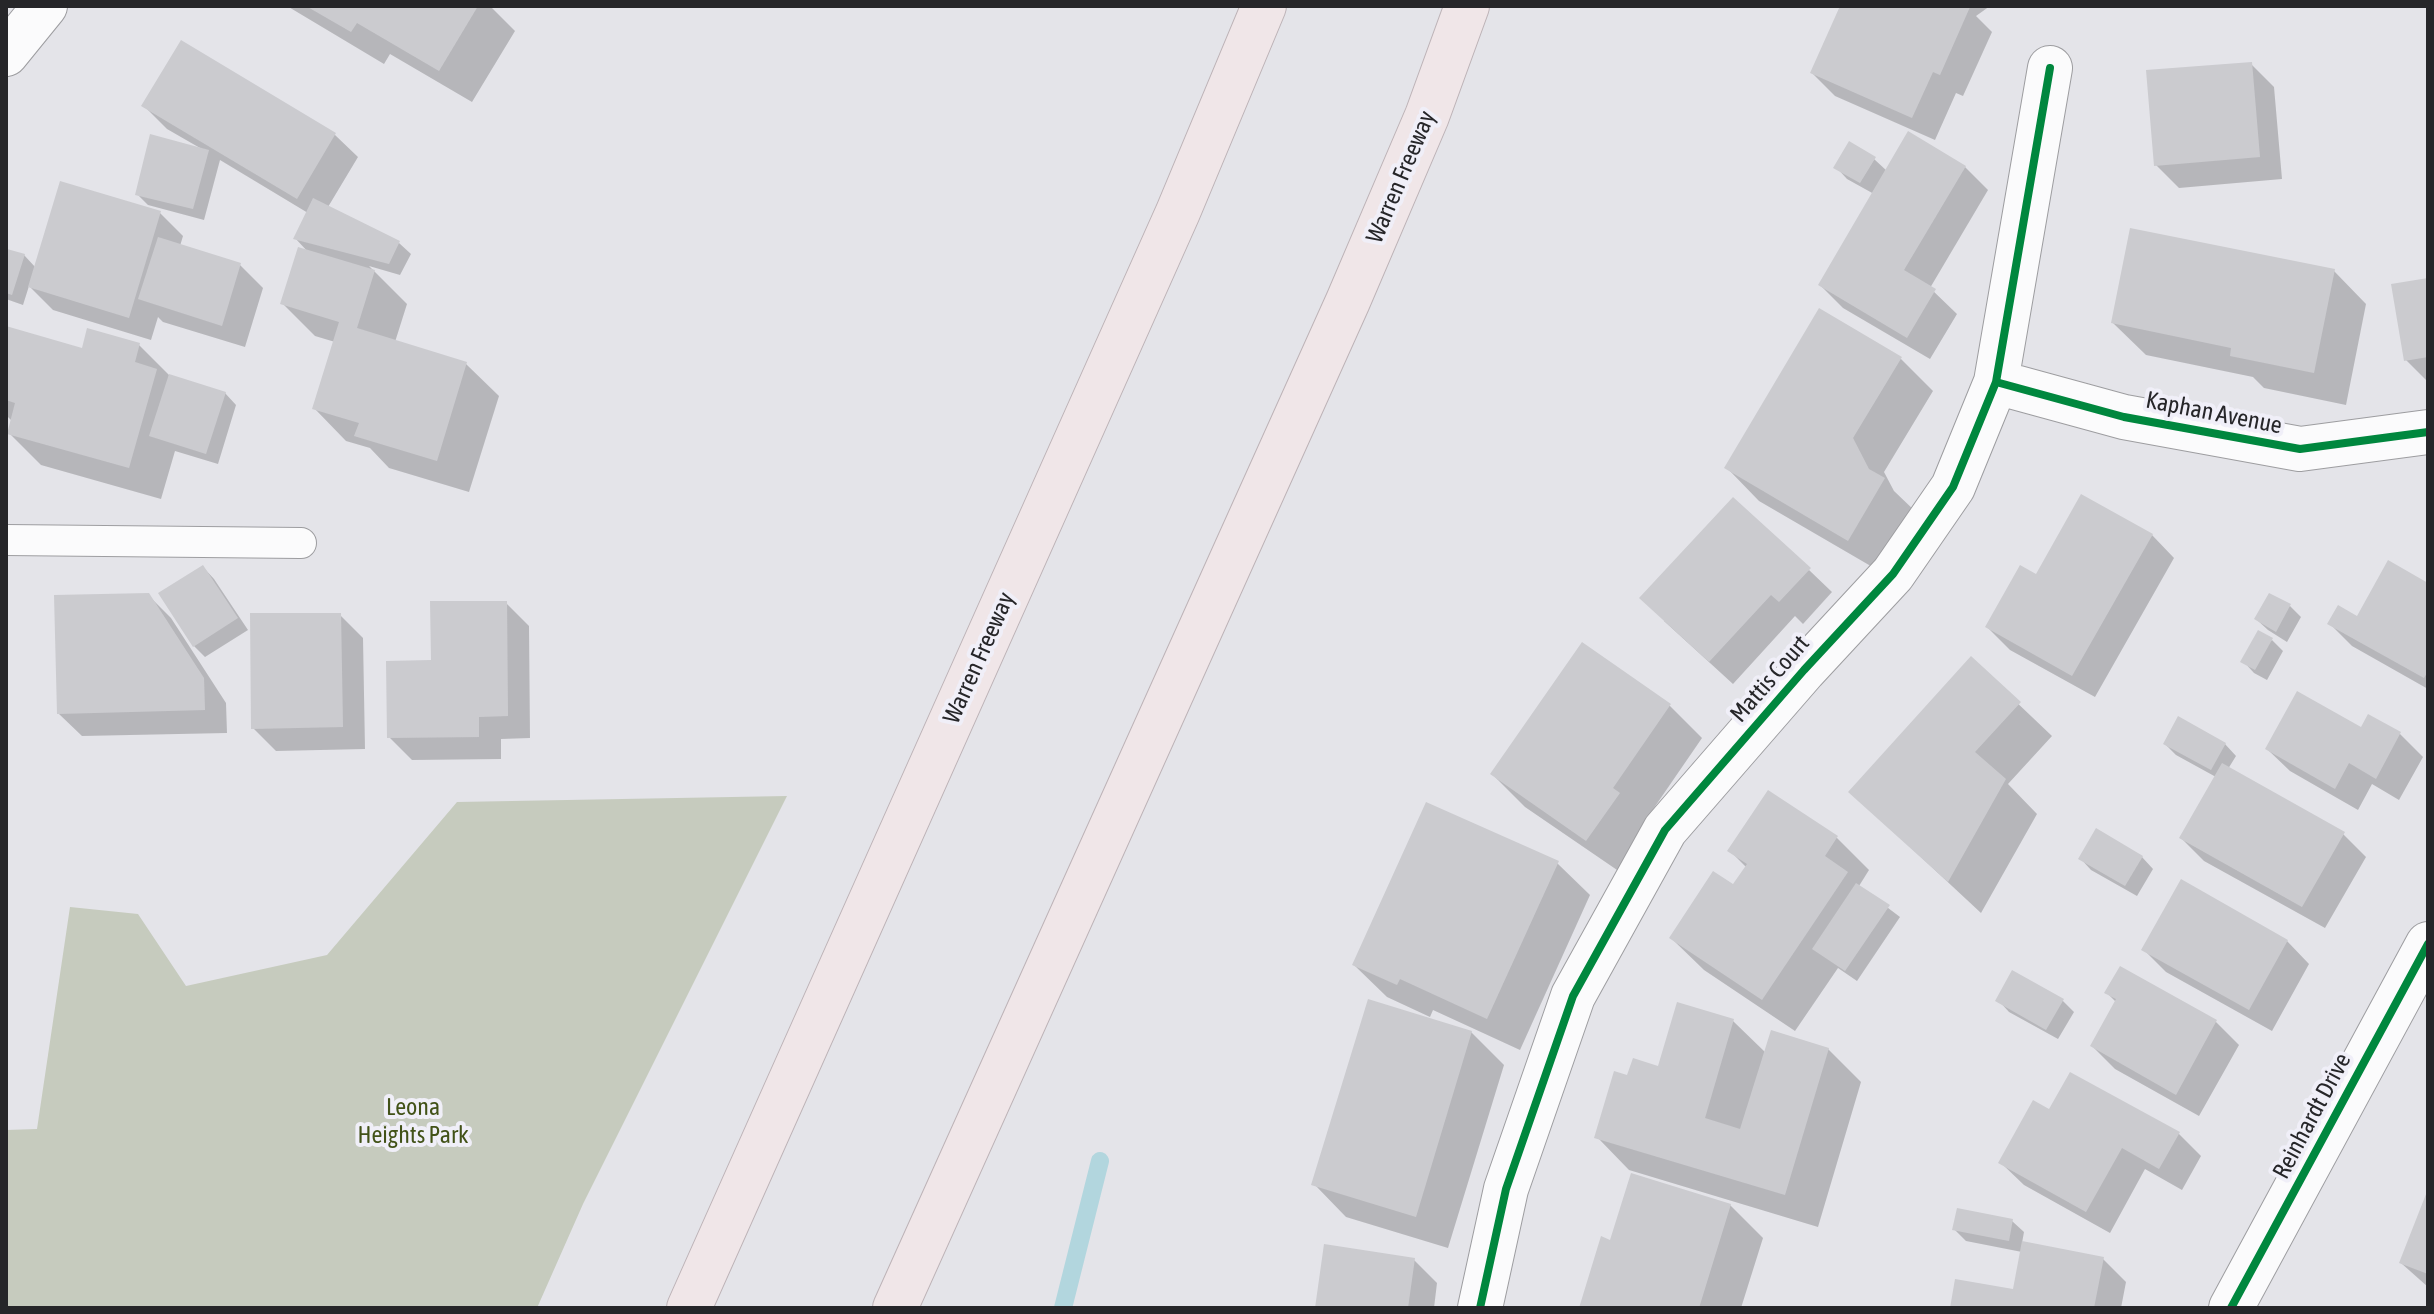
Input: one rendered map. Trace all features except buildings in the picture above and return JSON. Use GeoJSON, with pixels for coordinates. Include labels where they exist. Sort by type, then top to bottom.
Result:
{"type":"FeatureCollection","features":[{"type":"Feature","properties":{"kind":"highway","name":"Warren Freeway"},"geometry":{"type":"LineString","coordinates":[[689,1308],[1178,212],[1264,6]]}},
{"type":"Feature","properties":{"kind":"highway","name":"Warren Freeway"},"geometry":{"type":"LineString","coordinates":[[895,1308],[1348,301],[1427,116],[1467,6]]}},
{"type":"Feature","properties":{"kind":"street"},"geometry":{"type":"LineString","coordinates":[[6,54],[45,6]]}},
{"type":"Feature","properties":{"kind":"street","name":"Mattis Court"},"geometry":{"type":"LineString","coordinates":[[1480,1308],[1506,1189],[1573,996],[1665,830],[1804,670],[1893,574],[1953,487],[1996,382],[2050,68]]}},
{"type":"Feature","properties":{"kind":"street","name":"Kaphan Avenue"},"geometry":{"type":"LineString","coordinates":[[1996,382],[2124,417],[2300,449],[2428,432]]}},
{"type":"Feature","properties":{"kind":"street","name":"Reinhardt Drive"},"geometry":{"type":"LineString","coordinates":[[2231,1308],[2428,944]]}},
{"type":"Feature","properties":{"kind":"lane"},"geometry":{"type":"LineString","coordinates":[[6,540],[301,543]]}},
{"type":"Feature","properties":{"kind":"green space","name":"Leona Heights Park"},"geometry":{"type":"Polygon","coordinates":[[[787,796],[583,1204],[537,1308],[6,1308],[6,1130],[37,1129],[70,907],[138,914],[186,986],[327,955],[457,802],[787,796]]]}},
{"type":"Feature","properties":{"kind":"waterway"},"geometry":{"type":"LineString","coordinates":[[1063,1308],[1100,1161]]}},
{"type":"Feature","properties":{"kind":"cycle path"},"geometry":{"type":"LineString","coordinates":[[1480,1308],[1506,1189],[1573,996],[1665,830],[1804,670],[1893,574],[1953,487],[1996,382],[2050,68]]}},
{"type":"Feature","properties":{"kind":"cycle path"},"geometry":{"type":"LineString","coordinates":[[1996,382],[2124,417],[2300,449],[2428,432]]}},
{"type":"Feature","properties":{"kind":"cycle path"},"geometry":{"type":"LineString","coordinates":[[2231,1308],[2428,944]]}}]}
